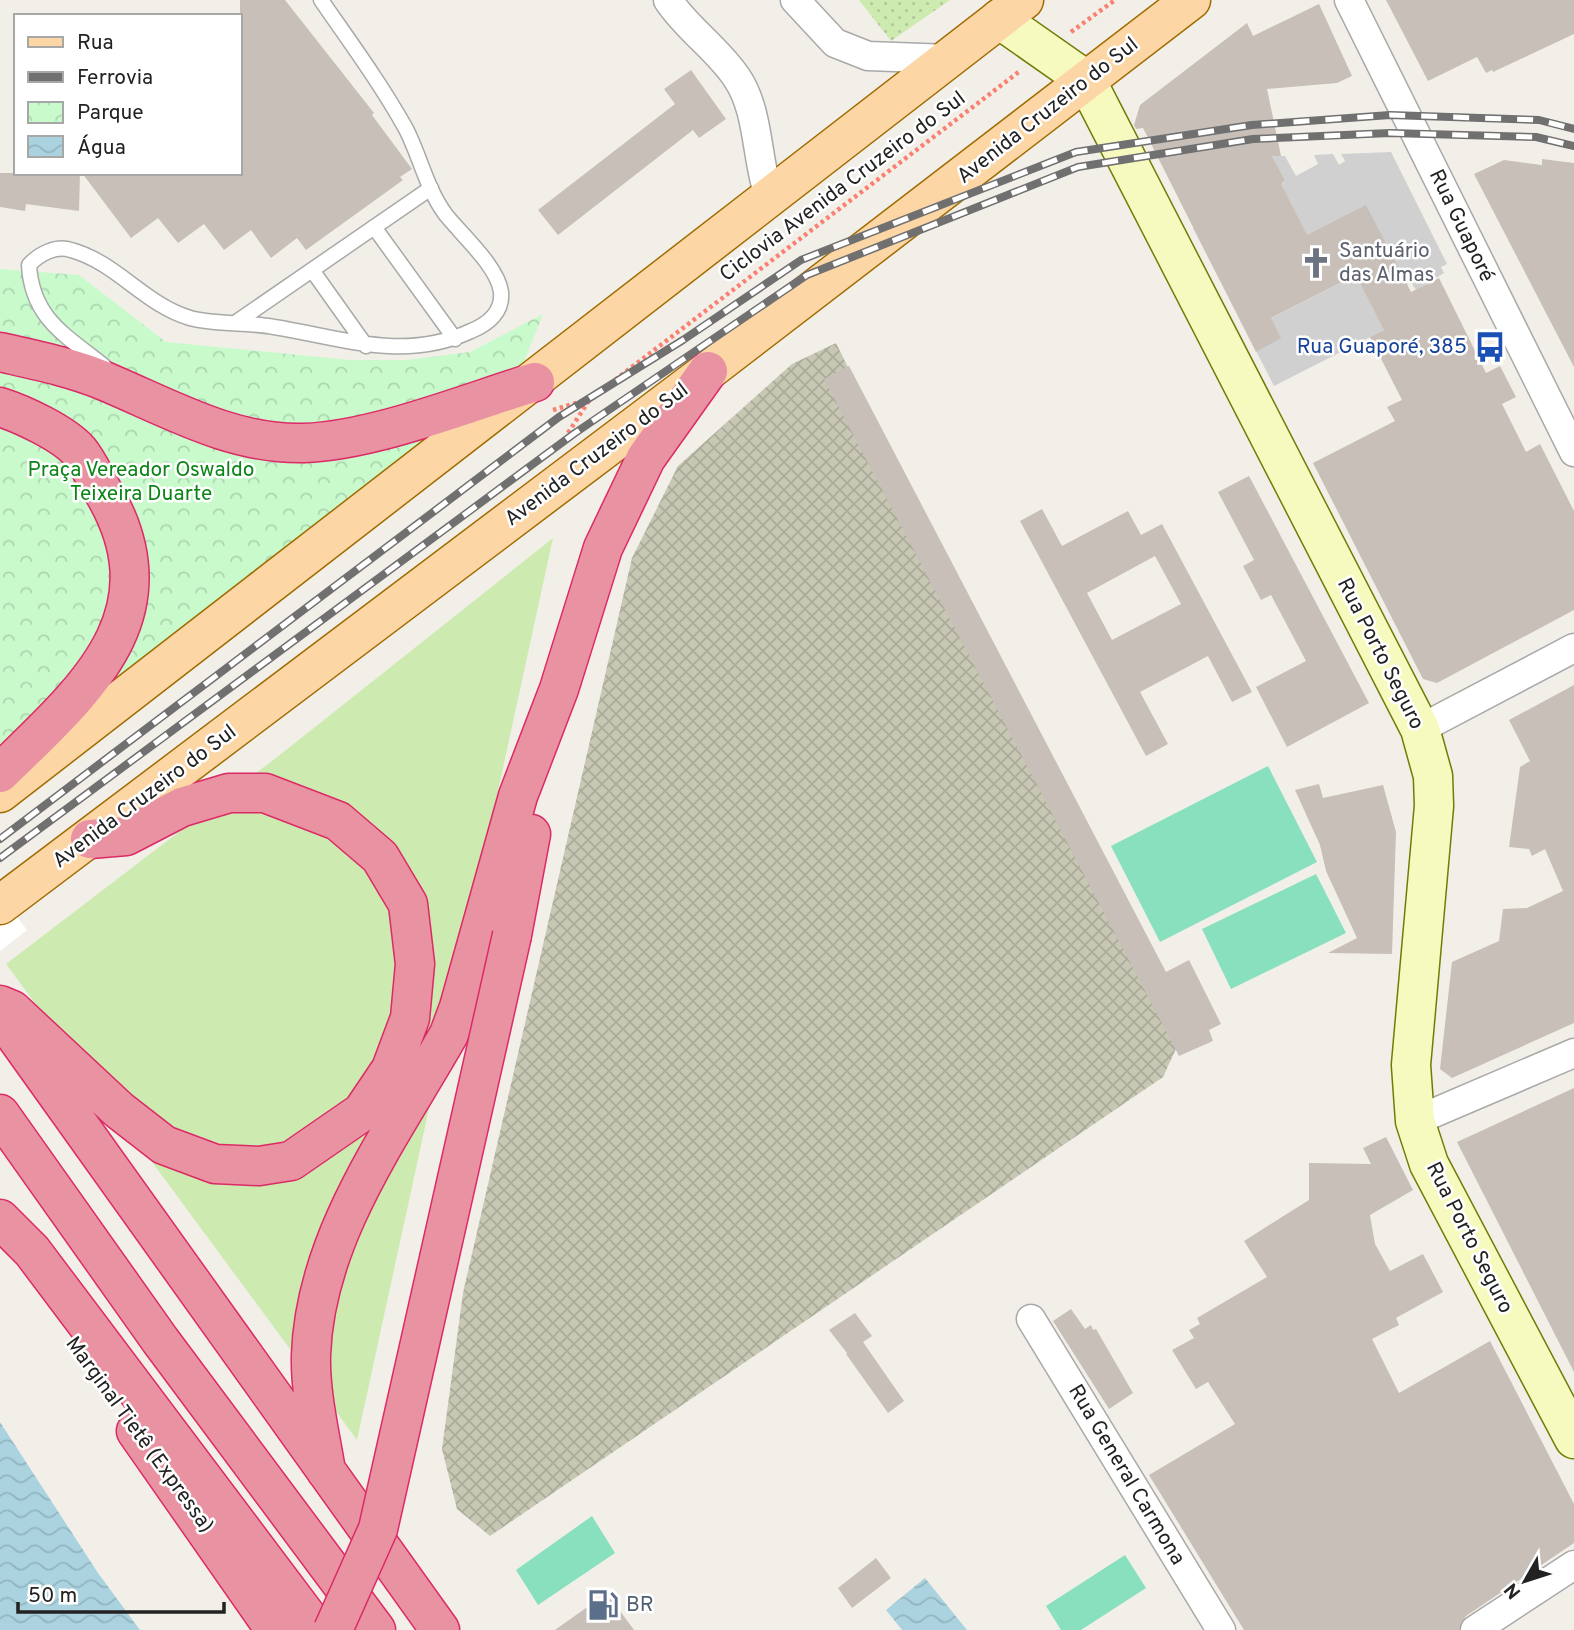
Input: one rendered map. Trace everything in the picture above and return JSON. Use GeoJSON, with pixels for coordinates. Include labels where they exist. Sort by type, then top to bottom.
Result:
{"type":"FeatureCollection","features":[{"type":"Feature","properties":{"kind":"highway"},"geometry":{"type":"LineString","coordinates":[[0,352],[58,365],[101,379],[228,432],[303,443],[337,440],[383,428],[535,382]]}},
{"type":"Feature","properties":{"kind":"highway"},"geometry":{"type":"LineString","coordinates":[[326,1471],[311,1356],[316,1310],[324,1279],[361,1187],[456,1016],[478,947],[518,796],[559,689],[603,548],[646,458],[708,371]]}},
{"type":"Feature","properties":{"kind":"highway"},"geometry":{"type":"LineString","coordinates":[[0,407],[23,414],[78,450],[115,510],[132,571],[125,618],[102,664],[52,722],[0,773]]}},
{"type":"Feature","properties":{"kind":"highway"},"geometry":{"type":"LineString","coordinates":[[332,1630],[378,1529],[512,935],[559,689]]}},
{"type":"Feature","properties":{"kind":"highway"},"geometry":{"type":"LineString","coordinates":[[0,1005],[12,1010],[119,1110],[164,1144],[215,1164],[259,1166],[291,1161],[362,1112],[391,1069],[410,1018],[415,964],[408,904],[380,857],[338,821],[265,793],[229,793],[182,807],[126,836],[90,839]]}},
{"type":"Feature","properties":{"kind":"highway"},"geometry":{"type":"LineString","coordinates":[[0,1015],[440,1630]]}},
{"type":"Feature","properties":{"kind":"highway"},"geometry":{"type":"LineString","coordinates":[[0,1114],[160,1340],[376,1630]]}},
{"type":"Feature","properties":{"kind":"highway"},"geometry":{"type":"LineString","coordinates":[[0,1219],[32,1251],[317,1630]]}},
{"type":"Feature","properties":{"kind":"highway","name":"Marginal Tietê (Expressa)"},"geometry":{"type":"LineString","coordinates":[[0,1242],[275,1630]]}},
{"type":"Feature","properties":{"kind":"main road","name":"Avenida Cruzeiro do Sul"},"geometry":{"type":"LineString","coordinates":[[4,901],[90,839],[708,371],[1191,0]]}},
{"type":"Feature","properties":{"kind":"main road"},"geometry":{"type":"LineString","coordinates":[[0,793],[535,382],[1012,10]]}},
{"type":"Feature","properties":{"kind":"street"},"geometry":{"type":"LineString","coordinates":[[668,0],[738,79],[752,120],[762,177],[770,199]]}},
{"type":"Feature","properties":{"kind":"street"},"geometry":{"type":"LineString","coordinates":[[794,0],[835,43],[868,56],[949,59]]}},
{"type":"Feature","properties":{"kind":"street","name":"Rua Guaporé"},"geometry":{"type":"LineString","coordinates":[[1349,0],[1574,452]]}},
{"type":"Feature","properties":{"kind":"street","name":"Rua Porto Seguro"},"geometry":{"type":"LineString","coordinates":[[1012,10],[1044,52],[1086,80],[1420,729],[1433,776],[1434,806],[1411,1065],[1415,1121],[1429,1164],[1574,1439]]}},
{"type":"Feature","properties":{"kind":"street"},"geometry":{"type":"LineString","coordinates":[[1420,729],[1574,648]]}},
{"type":"Feature","properties":{"kind":"street"},"geometry":{"type":"LineString","coordinates":[[1415,1121],[1574,1052]]}},
{"type":"Feature","properties":{"kind":"street","name":"Rua General Carmona"},"geometry":{"type":"LineString","coordinates":[[1031,1320],[1221,1630]]}},
{"type":"Feature","properties":{"kind":"street"},"geometry":{"type":"LineString","coordinates":[[1475,1630],[1574,1565]]}},
{"type":"Feature","properties":{"kind":"lane"},"geometry":{"type":"LineString","coordinates":[[149,401],[57,329],[37,304],[30,288],[29,265],[41,253],[68,248],[99,259],[142,293],[190,318],[273,326],[366,346],[444,344],[492,318],[500,307],[501,290],[485,261],[447,215],[431,188],[405,128],[321,0]]}},
{"type":"Feature","properties":{"kind":"lane"},"geometry":{"type":"LineString","coordinates":[[235,323],[431,188]]}},
{"type":"Feature","properties":{"kind":"lane"},"geometry":{"type":"LineString","coordinates":[[374,227],[456,338]]}},
{"type":"Feature","properties":{"kind":"lane"},"geometry":{"type":"LineString","coordinates":[[312,270],[366,346]]}},
{"type":"Feature","properties":{"kind":"path","name":"Ciclovia Avenida Cruzeiro do Sul"},"geometry":{"type":"LineString","coordinates":[[590,398],[1115,0]]}},
{"type":"Feature","properties":{"kind":"shaded area","name":"Santuário das Almas"},"geometry":{"type":"Polygon","coordinates":[[[1391,152],[1447,264],[1441,267],[1444,273],[1416,290],[1411,282],[1398,289],[1384,330],[1274,386],[1232,304],[1246,331],[1392,257],[1220,281],[1193,228],[1285,182],[1272,156],[1285,156],[1296,176],[1318,164],[1314,155],[1333,154],[1339,165],[1345,161],[1341,154],[1391,152]]]}},
{"type":"Feature","properties":{"kind":"shaded area"},"geometry":{"type":"Polygon","coordinates":[[[836,343],[1180,1040],[1163,1077],[490,1536],[457,1509],[442,1449],[463,1293],[632,558],[678,466],[792,364],[836,343]]]}},
{"type":"Feature","properties":{"kind":"green space"},"geometry":{"type":"Polygon","coordinates":[[[859,0],[950,0],[891,41],[859,0]]]}},
{"type":"Feature","properties":{"kind":"green space","name":"Praça Vereador Oswaldo Teixeira Duarte"},"geometry":{"type":"Polygon","coordinates":[[[0,269],[79,275],[166,342],[350,360],[407,360],[470,352],[543,314],[521,369],[141,659],[0,761],[0,269]]]}},
{"type":"Feature","properties":{"kind":"green space"},"geometry":{"type":"Polygon","coordinates":[[[553,538],[357,1440],[6,964],[281,754],[553,538]]]}},
{"type":"Feature","properties":{"kind":"green space"},"geometry":{"type":"Polygon","coordinates":[[[1268,766],[1317,862],[1160,942],[1111,846],[1268,766]]]}},
{"type":"Feature","properties":{"kind":"green space"},"geometry":{"type":"Polygon","coordinates":[[[1316,874],[1346,933],[1231,989],[1202,929],[1316,874]]]}},
{"type":"Feature","properties":{"kind":"green space"},"geometry":{"type":"Polygon","coordinates":[[[592,1516],[615,1553],[538,1605],[516,1570],[592,1516]]]}},
{"type":"Feature","properties":{"kind":"green space"},"geometry":{"type":"Polygon","coordinates":[[[1125,1555],[1146,1588],[1081,1630],[1061,1630],[1046,1606],[1125,1555]]]}},
{"type":"Feature","properties":{"kind":"water"},"geometry":{"type":"Polygon","coordinates":[[[0,1422],[98,1573],[140,1630],[0,1630],[0,1422]]]}},
{"type":"Feature","properties":{"kind":"water"},"geometry":{"type":"Polygon","coordinates":[[[925,1578],[967,1630],[902,1630],[886,1610],[925,1578]]]}},
{"type":"Feature","properties":{"kind":"pier"},"geometry":{"type":"Polygon","coordinates":[[[0,895],[27,930],[0,951],[0,895]]]}},
{"type":"Feature","properties":{"kind":"building"},"geometry":{"type":"Polygon","coordinates":[[[240,0],[285,0],[374,113],[372,115],[412,169],[400,177],[403,180],[306,250],[297,238],[271,258],[251,230],[224,250],[204,224],[178,243],[158,218],[131,238],[84,175],[242,175],[240,0]]]}},
{"type":"Feature","properties":{"kind":"building"},"geometry":{"type":"Polygon","coordinates":[[[1386,0],[1574,0],[1574,34],[1493,72],[1492,70],[1486,73],[1477,57],[1428,81],[1386,0]]]}},
{"type":"Feature","properties":{"kind":"building"},"geometry":{"type":"Polygon","coordinates":[[[1319,4],[1352,76],[1337,83],[1267,89],[1281,156],[1272,156],[1285,181],[1281,184],[1307,235],[1366,205],[1411,292],[1439,278],[1486,373],[1500,366],[1516,397],[1502,404],[1526,452],[1540,444],[1574,511],[1574,610],[1437,683],[1423,679],[1313,463],[1395,421],[1387,407],[1402,400],[1370,337],[1384,330],[1356,275],[1271,318],[1281,338],[1256,352],[1143,128],[1136,129],[1134,125],[1140,105],[1247,23],[1253,36],[1319,4]]]}},
{"type":"Feature","properties":{"kind":"building"},"geometry":{"type":"Polygon","coordinates":[[[691,70],[726,119],[699,138],[693,130],[558,235],[538,210],[675,104],[664,89],[691,70]]]}},
{"type":"Feature","properties":{"kind":"building"},"geometry":{"type":"Polygon","coordinates":[[[1542,159],[1574,163],[1574,367],[1474,174],[1504,160],[1542,165],[1542,159]]]}},
{"type":"Feature","properties":{"kind":"building"},"geometry":{"type":"Polygon","coordinates":[[[0,173],[80,175],[79,211],[26,204],[25,211],[0,207],[0,173]]]}},
{"type":"Feature","properties":{"kind":"building"},"geometry":{"type":"Polygon","coordinates":[[[849,366],[1166,972],[1189,960],[1221,1024],[1209,1030],[1213,1041],[1179,1056],[824,379],[849,366]]]}},
{"type":"Feature","properties":{"kind":"building"},"geometry":{"type":"Polygon","coordinates":[[[1249,476],[1369,703],[1287,747],[1256,687],[1306,661],[1271,595],[1261,600],[1243,566],[1254,560],[1218,492],[1249,476]]]}},
{"type":"Feature","properties":{"kind":"building"},"geometry":{"type":"Polygon","coordinates":[[[1042,509],[1062,546],[1128,511],[1141,535],[1162,524],[1252,692],[1232,702],[1208,656],[1140,692],[1168,744],[1146,756],[1020,521],[1042,509]],[[1155,556],[1087,593],[1112,640],[1181,604],[1155,556]]]}},
{"type":"Feature","properties":{"kind":"building"},"geometry":{"type":"Polygon","coordinates":[[[1574,685],[1574,1023],[1452,1078],[1440,1069],[1452,962],[1499,941],[1503,909],[1527,908],[1563,891],[1545,849],[1532,856],[1529,849],[1509,847],[1520,767],[1530,761],[1509,720],[1574,685]]]}},
{"type":"Feature","properties":{"kind":"building"},"geometry":{"type":"Polygon","coordinates":[[[1319,784],[1323,798],[1383,785],[1396,832],[1392,954],[1328,953],[1357,938],[1326,871],[1320,845],[1295,790],[1319,784]]]}},
{"type":"Feature","properties":{"kind":"building"},"geometry":{"type":"Polygon","coordinates":[[[1574,1088],[1574,1372],[1457,1142],[1574,1088]]]}},
{"type":"Feature","properties":{"kind":"building"},"geometry":{"type":"Polygon","coordinates":[[[1386,1137],[1413,1190],[1370,1215],[1375,1244],[1390,1271],[1423,1254],[1443,1292],[1396,1318],[1399,1325],[1372,1339],[1399,1393],[1490,1341],[1574,1504],[1574,1543],[1466,1616],[1459,1630],[1244,1630],[1149,1475],[1235,1424],[1208,1382],[1196,1389],[1172,1350],[1194,1338],[1189,1330],[1200,1324],[1197,1318],[1267,1277],[1244,1241],[1309,1200],[1309,1163],[1371,1164],[1363,1148],[1386,1137]]]}},
{"type":"Feature","properties":{"kind":"building"},"geometry":{"type":"Polygon","coordinates":[[[1071,1309],[1085,1329],[1091,1325],[1093,1330],[1096,1329],[1133,1393],[1109,1409],[1053,1321],[1071,1309]]]}},
{"type":"Feature","properties":{"kind":"building"},"geometry":{"type":"Polygon","coordinates":[[[855,1313],[872,1336],[863,1342],[904,1401],[888,1413],[846,1354],[850,1351],[847,1353],[829,1330],[855,1313]]]}},
{"type":"Feature","properties":{"kind":"building"},"geometry":{"type":"Polygon","coordinates":[[[876,1558],[891,1578],[852,1608],[838,1588],[876,1558]]]}},
{"type":"Feature","properties":{"kind":"building","name":"BR"},"geometry":{"type":"Polygon","coordinates":[[[607,1593],[634,1630],[555,1630],[607,1593]]]}},
{"type":"Feature","properties":{"kind":"railway"},"geometry":{"type":"LineString","coordinates":[[0,839],[559,417],[683,340],[801,260],[1076,152],[1252,125],[1390,115],[1539,120],[1574,129]]}},
{"type":"Feature","properties":{"kind":"railway"},"geometry":{"type":"LineString","coordinates":[[0,858],[575,433],[807,275],[1078,167],[1253,139],[1390,133],[1536,137],[1574,146]]}},
{"type":"Feature","properties":{"kind":"place","name":"Santuário das Almas"},"geometry":{"type":"Point","coordinates":[1316,263]}},
{"type":"Feature","properties":{"kind":"place","name":"Rua Guaporé, 385"},"geometry":{"type":"Point","coordinates":[1490,347]}},
{"type":"Feature","properties":{"kind":"place","name":"BR"},"geometry":{"type":"Point","coordinates":[603,1605]}}]}
